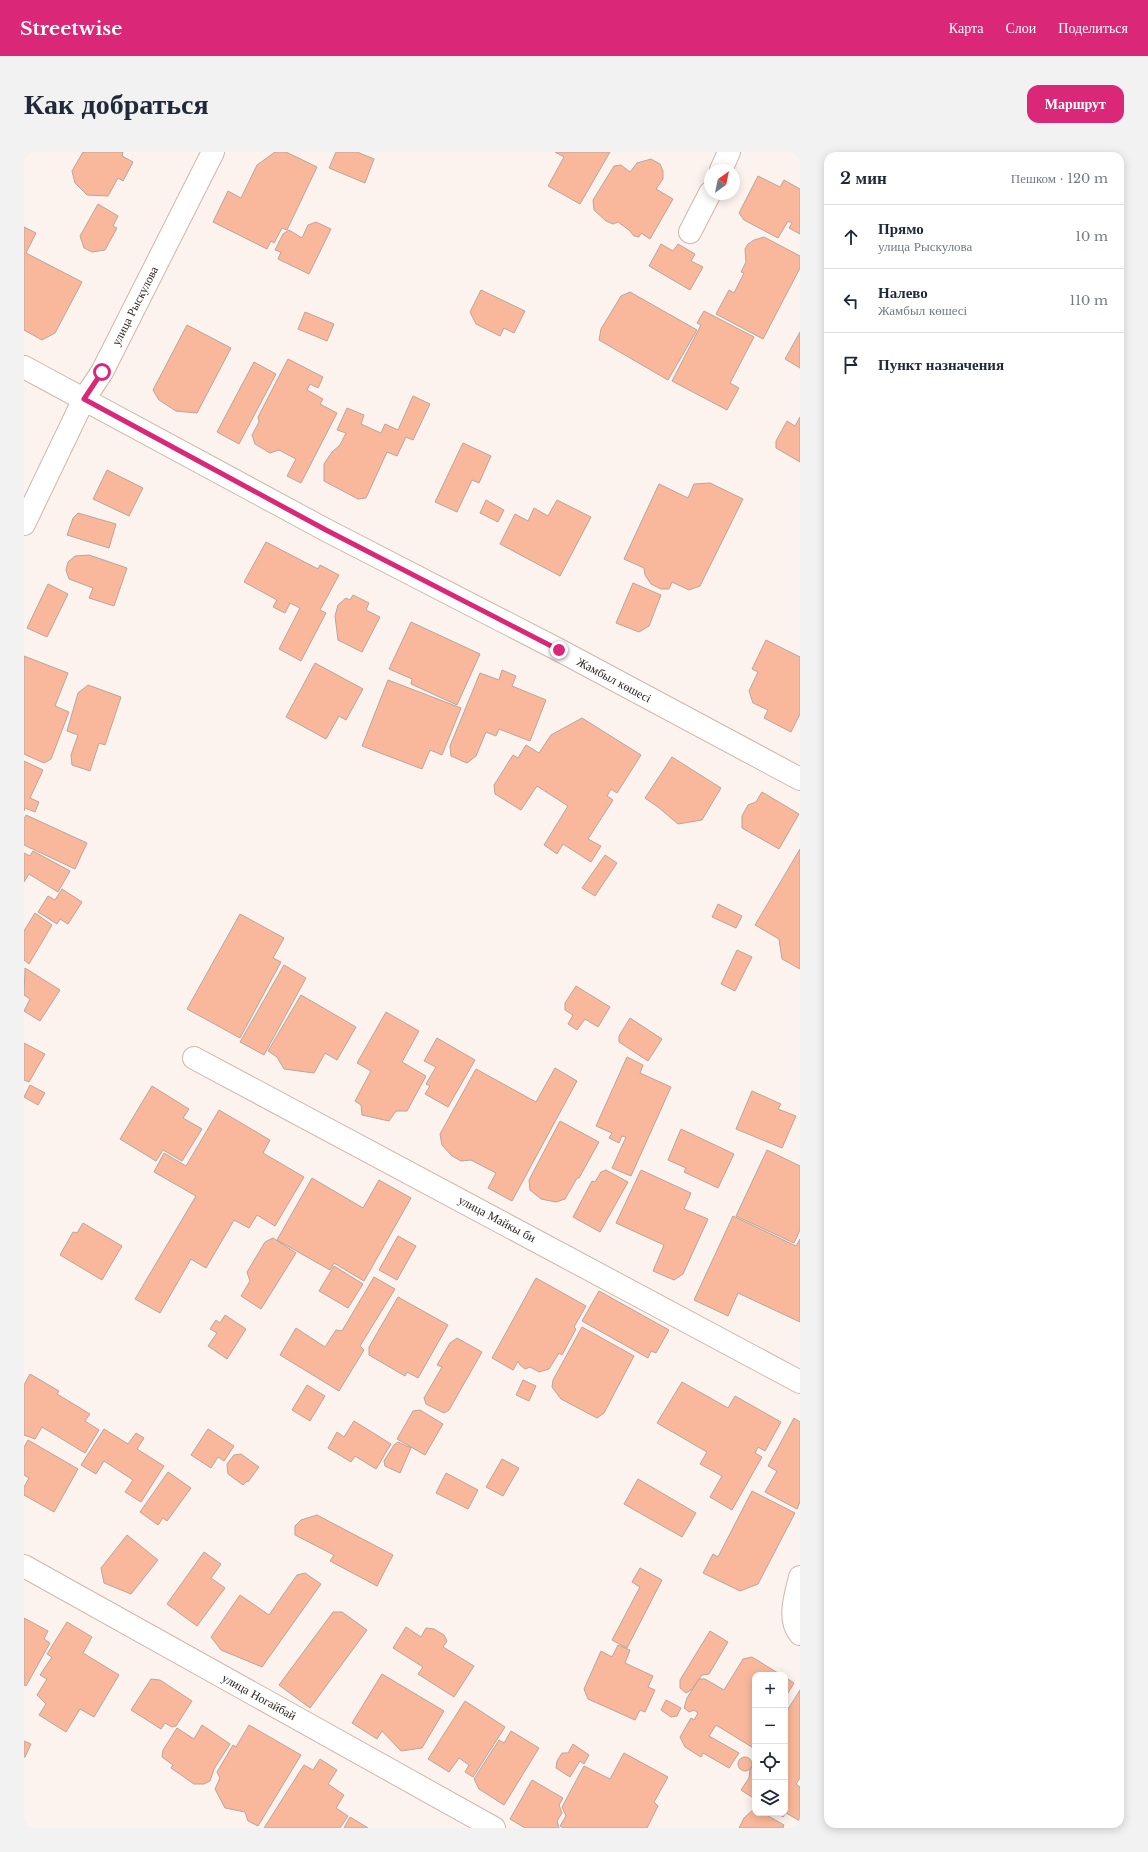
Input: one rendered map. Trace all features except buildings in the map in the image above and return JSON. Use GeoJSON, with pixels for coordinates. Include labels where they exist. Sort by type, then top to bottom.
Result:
{"type":"FeatureCollection","features":[{"type":"Feature","properties":{"kind":"street","name":"улица Рыскулова"},"geometry":{"type":"LineString","coordinates":[[24,524],[84,399],[102,372],[213,152]]}},
{"type":"Feature","properties":{"kind":"street"},"geometry":{"type":"LineString","coordinates":[[724,164],[729,152]]}},
{"type":"Feature","properties":{"kind":"street"},"geometry":{"type":"LineString","coordinates":[[690,232],[706,200]]}},
{"type":"Feature","properties":{"kind":"street","name":"Жамбыл көшесі"},"geometry":{"type":"LineString","coordinates":[[24,367],[326,530],[799,776]]}},
{"type":"Feature","properties":{"kind":"street","name":"улица Майкы би"},"geometry":{"type":"LineString","coordinates":[[194,1058],[800,1382]]}},
{"type":"Feature","properties":{"kind":"street","name":"улица Ногайбай"},"geometry":{"type":"LineString","coordinates":[[24,1566],[494,1828]]}},
{"type":"Feature","properties":{"kind":"street"},"geometry":{"type":"LineString","coordinates":[[800,1576],[793,1610],[794,1628],[800,1634]]}},
{"type":"Feature","properties":{"kind":"route"},"geometry":{"type":"LineString","coordinates":[[102,372],[84,399],[326,530],[559,650]]}}]}
